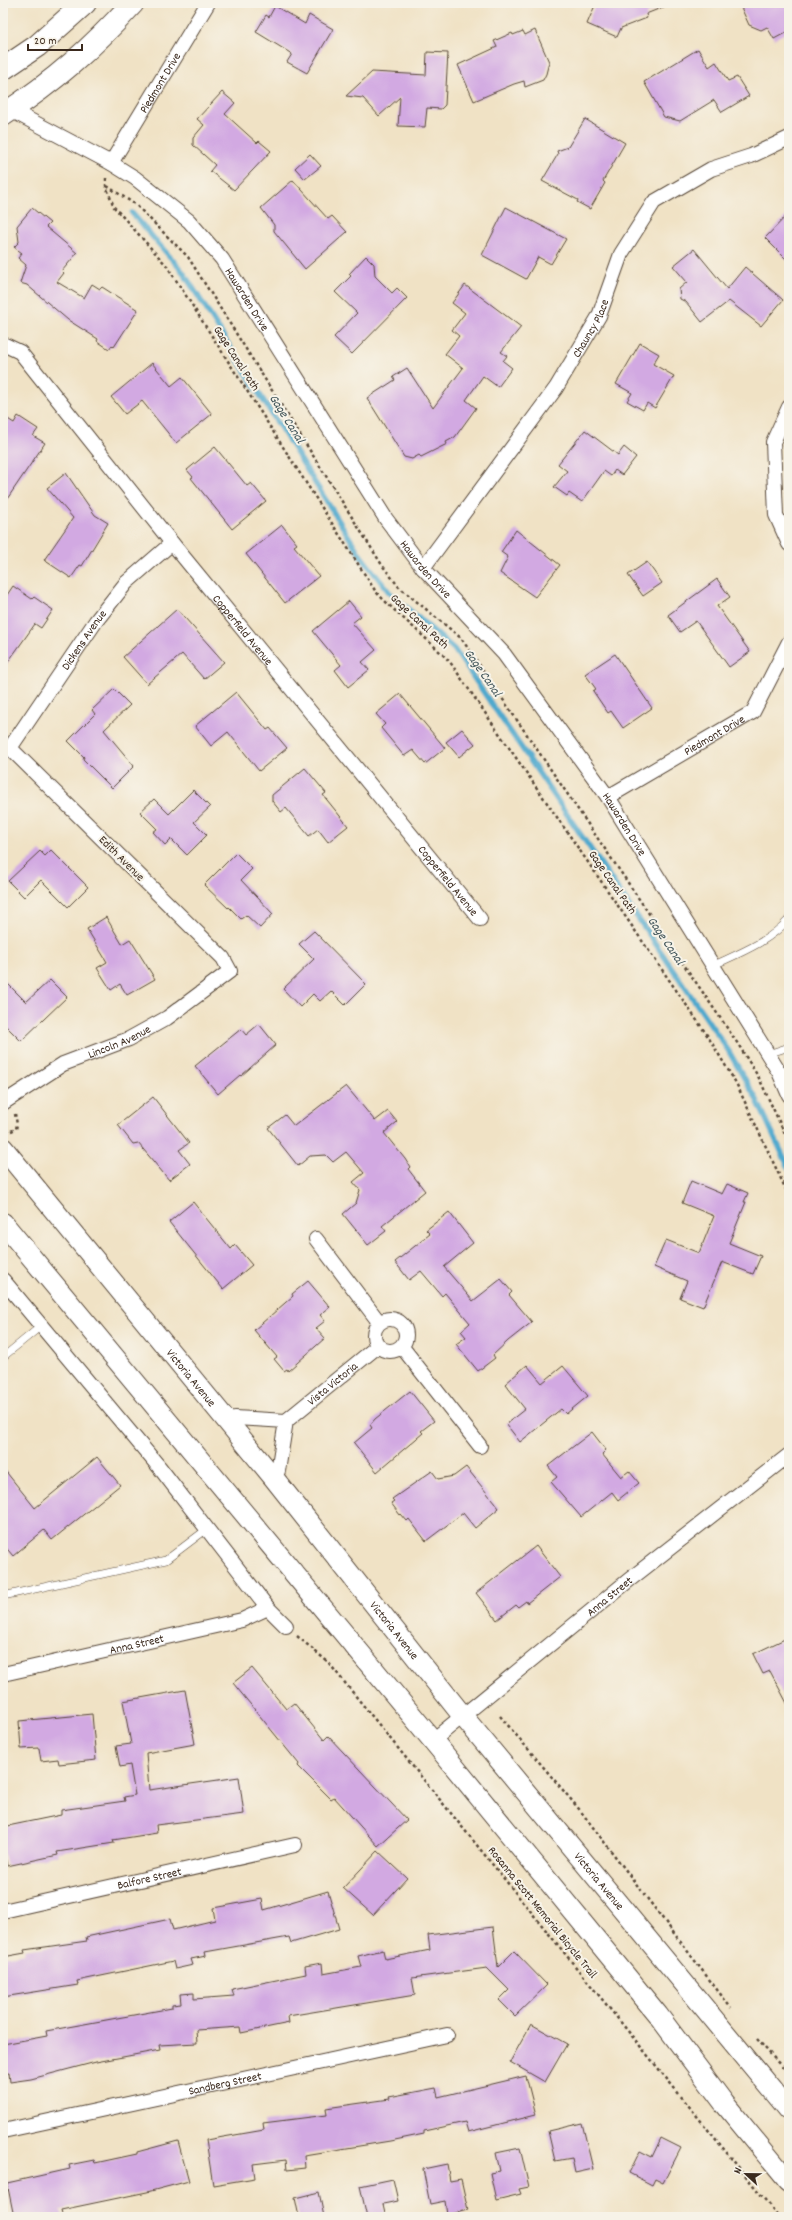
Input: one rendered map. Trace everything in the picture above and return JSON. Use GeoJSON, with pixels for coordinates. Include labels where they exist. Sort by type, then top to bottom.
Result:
{"type":"FeatureCollection","features":[{"type":"Feature","properties":{"kind":"main road"},"geometry":{"type":"LineString","coordinates":[[3,69],[37,46],[85,3]]}},
{"type":"Feature","properties":{"kind":"main road"},"geometry":{"type":"LineString","coordinates":[[6,110],[60,76],[103,36],[133,3]]}},
{"type":"Feature","properties":{"kind":"main road","name":"Victoria Avenue"},"geometry":{"type":"LineString","coordinates":[[6,1140],[226,1421],[273,1476],[462,1715],[789,2110]]}},
{"type":"Feature","properties":{"kind":"main road"},"geometry":{"type":"LineString","coordinates":[[3,1223],[653,2009],[724,2103],[789,2182]]}},
{"type":"Feature","properties":{"kind":"street","name":"Piedmont Drive"},"geometry":{"type":"LineString","coordinates":[[111,163],[208,3]]}},
{"type":"Feature","properties":{"kind":"street","name":"Hawarden Drive"},"geometry":{"type":"LineString","coordinates":[[6,110],[111,163],[141,182],[189,221],[222,259],[386,519],[423,568],[504,654],[608,797],[779,1072],[789,1095]]}},
{"type":"Feature","properties":{"kind":"street","name":"Chauncy Place"},"geometry":{"type":"LineString","coordinates":[[423,568],[556,388],[599,316],[621,254],[654,202],[712,168],[751,156],[789,138]]}},
{"type":"Feature","properties":{"kind":"street","name":"Copperfield Avenue"},"geometry":{"type":"LineString","coordinates":[[3,344],[20,352],[172,543],[480,919]]}},
{"type":"Feature","properties":{"kind":"street"},"geometry":{"type":"LineString","coordinates":[[789,407],[773,442],[776,515],[789,544]]}},
{"type":"Feature","properties":{"kind":"street","name":"Dickens Avenue"},"geometry":{"type":"LineString","coordinates":[[10,748],[100,616],[126,583],[172,543]]}},
{"type":"Feature","properties":{"kind":"street","name":"Piedmont Drive"},"geometry":{"type":"LineString","coordinates":[[608,797],[753,712],[789,642]]}},
{"type":"Feature","properties":{"kind":"street","name":"Edith Avenue"},"geometry":{"type":"LineString","coordinates":[[10,748],[223,958],[230,971]]}},
{"type":"Feature","properties":{"kind":"street","name":"Lincoln Avenue"},"geometry":{"type":"LineString","coordinates":[[6,1096],[63,1064],[129,1039],[167,1018],[230,971]]}},
{"type":"Feature","properties":{"kind":"street"},"geometry":{"type":"LineString","coordinates":[[316,1239],[379,1322]]}},
{"type":"Feature","properties":{"kind":"street"},"geometry":{"type":"LineString","coordinates":[[3,1280],[160,1468],[268,1608],[286,1626]]}},
{"type":"Feature","properties":{"kind":"street"},"geometry":{"type":"LineString","coordinates":[[391,1317],[403,1323],[408,1335],[402,1347],[390,1352],[378,1346],[373,1334],[379,1322],[391,1317]]}},
{"type":"Feature","properties":{"kind":"street","name":"Vista Victoria"},"geometry":{"type":"LineString","coordinates":[[286,1421],[378,1346]]}},
{"type":"Feature","properties":{"kind":"street"},"geometry":{"type":"LineString","coordinates":[[402,1347],[480,1446]]}},
{"type":"Feature","properties":{"kind":"street"},"geometry":{"type":"LineString","coordinates":[[226,1421],[235,1418],[286,1421],[278,1471],[273,1476]]}},
{"type":"Feature","properties":{"kind":"street","name":"Anna Street"},"geometry":{"type":"LineString","coordinates":[[432,1741],[462,1715],[789,1454]]}},
{"type":"Feature","properties":{"kind":"street","name":"Anna Street"},"geometry":{"type":"LineString","coordinates":[[3,1674],[242,1620],[268,1608]]}},
{"type":"Feature","properties":{"kind":"street","name":"Balfore Street"},"geometry":{"type":"LineString","coordinates":[[3,1911],[295,1845]]}},
{"type":"Feature","properties":{"kind":"street","name":"Sandberg Street"},"geometry":{"type":"LineString","coordinates":[[3,2131],[447,2035]]}},
{"type":"Feature","properties":{"kind":"lane"},"geometry":{"type":"LineString","coordinates":[[712,966],[747,950],[778,931],[789,919]]}},
{"type":"Feature","properties":{"kind":"lane"},"geometry":{"type":"LineString","coordinates":[[768,1054],[789,1047]]}},
{"type":"Feature","properties":{"kind":"lane"},"geometry":{"type":"LineString","coordinates":[[3,1357],[41,1326]]}},
{"type":"Feature","properties":{"kind":"lane"},"geometry":{"type":"LineString","coordinates":[[3,1596],[166,1560],[207,1529]]}},
{"type":"Feature","properties":{"kind":"path"},"geometry":{"type":"LineString","coordinates":[[106,186],[106,176],[111,163]]}},
{"type":"Feature","properties":{"kind":"path","name":"Gage Canal Path"},"geometry":{"type":"LineString","coordinates":[[106,186],[136,205],[188,257],[382,565],[399,587],[462,638],[738,1044],[759,1078],[789,1143]]}},
{"type":"Feature","properties":{"kind":"path","name":"Gage Canal Path"},"geometry":{"type":"LineString","coordinates":[[106,186],[114,207],[167,266],[376,592],[392,609],[425,635],[450,662],[707,1035],[736,1083],[789,1196]]}},
{"type":"Feature","properties":{"kind":"path"},"geometry":{"type":"LineString","coordinates":[[6,1096],[17,1124],[16,1129],[6,1140]]}},
{"type":"Feature","properties":{"kind":"path","name":"Rosanna Scott Memorial Bicycle Trail"},"geometry":{"type":"LineString","coordinates":[[286,1626],[328,1662],[779,2217]]}},
{"type":"Feature","properties":{"kind":"path"},"geometry":{"type":"LineString","coordinates":[[500,1716],[579,1809],[735,2013]]}},
{"type":"Feature","properties":{"kind":"path"},"geometry":{"type":"LineString","coordinates":[[754,2036],[789,2075]]}},
{"type":"Feature","properties":{"kind":"building"},"geometry":{"type":"Polygon","coordinates":[[[596,3],[671,4],[646,14],[647,18],[621,28],[617,37],[587,24],[596,3]]]}},
{"type":"Feature","properties":{"kind":"building"},"geometry":{"type":"Polygon","coordinates":[[[739,3],[789,3],[789,31],[774,39],[767,27],[761,30],[749,25],[739,3]]]}},
{"type":"Feature","properties":{"kind":"building"},"geometry":{"type":"Polygon","coordinates":[[[275,6],[305,24],[309,15],[333,29],[307,73],[287,62],[292,54],[256,32],[266,15],[269,17],[275,6]]]}},
{"type":"Feature","properties":{"kind":"building"},"geometry":{"type":"Polygon","coordinates":[[[535,30],[549,62],[543,80],[525,87],[524,81],[514,84],[474,101],[458,65],[497,47],[494,41],[512,33],[513,35],[523,31],[525,35],[535,30]]]}},
{"type":"Feature","properties":{"kind":"building"},"geometry":{"type":"Polygon","coordinates":[[[698,49],[709,67],[716,62],[728,81],[737,77],[749,96],[722,112],[714,100],[680,121],[664,117],[644,82],[698,49]]]}},
{"type":"Feature","properties":{"kind":"building"},"geometry":{"type":"Polygon","coordinates":[[[427,52],[448,53],[445,105],[441,109],[427,108],[425,127],[398,126],[400,97],[379,116],[363,98],[346,96],[372,72],[426,75],[427,52]]]}},
{"type":"Feature","properties":{"kind":"building"},"geometry":{"type":"Polygon","coordinates":[[[222,92],[235,103],[225,114],[257,143],[259,141],[271,151],[234,190],[210,171],[215,165],[193,145],[193,138],[204,125],[197,119],[222,92]]]}},
{"type":"Feature","properties":{"kind":"building"},"geometry":{"type":"Polygon","coordinates":[[[585,119],[625,143],[603,181],[605,183],[590,209],[577,202],[578,200],[542,181],[558,154],[557,151],[568,147],[585,119]]]}},
{"type":"Feature","properties":{"kind":"building"},"geometry":{"type":"Polygon","coordinates":[[[310,154],[321,166],[305,179],[295,168],[310,154]]]}},
{"type":"Feature","properties":{"kind":"building"},"geometry":{"type":"Polygon","coordinates":[[[293,180],[328,219],[332,216],[347,232],[305,269],[274,231],[274,225],[261,208],[293,180]]]}},
{"type":"Feature","properties":{"kind":"building"},"geometry":{"type":"Polygon","coordinates":[[[506,207],[566,239],[551,264],[538,257],[526,279],[482,255],[506,207]]]}},
{"type":"Feature","properties":{"kind":"building"},"geometry":{"type":"Polygon","coordinates":[[[32,208],[50,223],[46,227],[77,253],[62,271],[64,273],[57,282],[84,298],[92,284],[100,289],[102,287],[138,310],[114,347],[112,345],[109,349],[97,341],[98,339],[68,320],[27,285],[20,283],[26,265],[18,258],[22,253],[14,247],[19,242],[17,226],[32,208]]]}},
{"type":"Feature","properties":{"kind":"building"},"geometry":{"type":"Polygon","coordinates":[[[789,213],[789,262],[765,238],[789,213]]]}},
{"type":"Feature","properties":{"kind":"building"},"geometry":{"type":"Polygon","coordinates":[[[694,249],[727,289],[745,267],[783,300],[761,326],[729,301],[702,322],[686,302],[680,299],[679,289],[687,282],[673,266],[694,249]]]}},
{"type":"Feature","properties":{"kind":"building"},"geometry":{"type":"Polygon","coordinates":[[[366,256],[374,264],[375,276],[392,293],[397,288],[407,298],[352,354],[334,337],[357,313],[335,292],[351,276],[349,274],[366,256]]]}},
{"type":"Feature","properties":{"kind":"building"},"geometry":{"type":"Polygon","coordinates":[[[465,285],[521,327],[501,352],[507,356],[503,361],[512,368],[498,387],[483,376],[466,400],[476,408],[455,437],[446,442],[447,444],[421,457],[419,455],[412,459],[404,457],[367,398],[395,380],[393,377],[407,368],[433,408],[463,368],[445,354],[459,336],[452,330],[465,313],[452,303],[465,285]]]}},
{"type":"Feature","properties":{"kind":"building"},"geometry":{"type":"Polygon","coordinates":[[[640,343],[659,354],[653,364],[674,376],[655,408],[647,403],[643,410],[627,401],[632,393],[616,384],[640,343]]]}},
{"type":"Feature","properties":{"kind":"building"},"geometry":{"type":"Polygon","coordinates":[[[152,363],[171,386],[182,377],[212,414],[176,443],[142,401],[125,414],[111,397],[152,363]]]}},
{"type":"Feature","properties":{"kind":"building"},"geometry":{"type":"Polygon","coordinates":[[[3,416],[14,423],[18,416],[38,429],[33,436],[45,443],[3,505],[3,416]]]}},
{"type":"Feature","properties":{"kind":"building"},"geometry":{"type":"Polygon","coordinates":[[[585,430],[618,455],[624,447],[636,457],[622,475],[615,470],[611,476],[604,471],[582,502],[569,493],[567,496],[554,487],[567,471],[558,464],[585,430]]]}},
{"type":"Feature","properties":{"kind":"building"},"geometry":{"type":"Polygon","coordinates":[[[215,447],[247,486],[251,483],[266,501],[232,529],[191,478],[193,477],[187,470],[215,447]]]}},
{"type":"Feature","properties":{"kind":"building"},"geometry":{"type":"Polygon","coordinates":[[[66,473],[95,515],[108,523],[82,566],[80,565],[71,578],[44,560],[73,518],[47,488],[66,473]]]}},
{"type":"Feature","properties":{"kind":"building"},"geometry":{"type":"Polygon","coordinates":[[[282,525],[297,544],[294,546],[319,576],[285,603],[246,554],[282,525]]]}},
{"type":"Feature","properties":{"kind":"building"},"geometry":{"type":"Polygon","coordinates":[[[516,530],[560,565],[535,597],[500,573],[508,557],[501,552],[516,530]]]}},
{"type":"Feature","properties":{"kind":"building"},"geometry":{"type":"Polygon","coordinates":[[[647,562],[662,583],[643,596],[628,575],[647,562]]]}},
{"type":"Feature","properties":{"kind":"building"},"geometry":{"type":"Polygon","coordinates":[[[717,579],[730,597],[717,606],[750,652],[729,667],[696,621],[680,632],[668,615],[717,579]]]}},
{"type":"Feature","properties":{"kind":"building"},"geometry":{"type":"Polygon","coordinates":[[[13,586],[32,599],[34,597],[53,610],[41,628],[35,624],[3,669],[3,601],[13,586]]]}},
{"type":"Feature","properties":{"kind":"building"},"geometry":{"type":"Polygon","coordinates":[[[349,601],[361,616],[352,623],[376,650],[362,662],[369,670],[348,687],[335,670],[341,665],[313,631],[349,601]]]}},
{"type":"Feature","properties":{"kind":"building"},"geometry":{"type":"Polygon","coordinates":[[[177,609],[224,662],[204,679],[182,654],[147,684],[123,657],[177,609]]]}},
{"type":"Feature","properties":{"kind":"building"},"geometry":{"type":"Polygon","coordinates":[[[615,654],[652,708],[623,728],[611,711],[608,713],[593,691],[596,689],[585,674],[615,654]]]}},
{"type":"Feature","properties":{"kind":"building"},"geometry":{"type":"Polygon","coordinates":[[[114,689],[130,705],[104,730],[134,766],[112,788],[83,759],[84,757],[68,741],[95,714],[92,710],[114,689]]]}},
{"type":"Feature","properties":{"kind":"building"},"geometry":{"type":"Polygon","coordinates":[[[236,692],[267,730],[270,728],[287,748],[259,771],[228,732],[211,746],[195,726],[236,692]]]}},
{"type":"Feature","properties":{"kind":"building"},"geometry":{"type":"Polygon","coordinates":[[[400,694],[445,748],[425,764],[413,750],[404,756],[381,728],[385,724],[376,714],[400,694]]]}},
{"type":"Feature","properties":{"kind":"building"},"geometry":{"type":"Polygon","coordinates":[[[462,729],[475,744],[459,757],[446,742],[462,729]]]}},
{"type":"Feature","properties":{"kind":"building"},"geometry":{"type":"Polygon","coordinates":[[[305,768],[326,793],[323,795],[348,826],[328,842],[318,829],[309,836],[286,808],[281,812],[272,801],[272,795],[305,768]]]}},
{"type":"Feature","properties":{"kind":"building"},"geometry":{"type":"Polygon","coordinates":[[[193,790],[210,807],[194,822],[207,835],[187,855],[171,839],[165,845],[153,832],[157,829],[140,812],[154,799],[169,814],[193,790]]]}},
{"type":"Feature","properties":{"kind":"building"},"geometry":{"type":"Polygon","coordinates":[[[51,850],[88,887],[68,907],[41,880],[24,897],[8,881],[40,851],[45,856],[51,850]]]}},
{"type":"Feature","properties":{"kind":"building"},"geometry":{"type":"Polygon","coordinates":[[[236,853],[252,869],[241,880],[273,914],[260,928],[246,915],[241,919],[204,885],[236,853]]]}},
{"type":"Feature","properties":{"kind":"building"},"geometry":{"type":"Polygon","coordinates":[[[106,917],[122,944],[130,939],[155,979],[127,995],[120,984],[111,990],[97,968],[107,962],[87,929],[106,917]]]}},
{"type":"Feature","properties":{"kind":"building"},"geometry":{"type":"Polygon","coordinates":[[[314,931],[366,984],[345,1005],[331,991],[320,1001],[313,994],[300,1007],[283,989],[314,959],[299,944],[314,931]]]}},
{"type":"Feature","properties":{"kind":"building"},"geometry":{"type":"Polygon","coordinates":[[[3,979],[26,1002],[50,980],[67,997],[21,1041],[3,1023],[3,979]]]}},
{"type":"Feature","properties":{"kind":"building"},"geometry":{"type":"Polygon","coordinates":[[[259,1024],[276,1045],[218,1094],[195,1066],[241,1029],[246,1035],[259,1024]]]}},
{"type":"Feature","properties":{"kind":"building"},"geometry":{"type":"Polygon","coordinates":[[[346,1086],[375,1121],[388,1111],[397,1122],[384,1133],[405,1159],[410,1167],[408,1169],[425,1191],[382,1226],[386,1231],[368,1245],[343,1214],[356,1203],[360,1190],[353,1182],[364,1173],[346,1152],[333,1162],[326,1155],[310,1156],[298,1166],[268,1128],[285,1115],[294,1126],[346,1086]]]}},
{"type":"Feature","properties":{"kind":"building"},"geometry":{"type":"Polygon","coordinates":[[[153,1097],[189,1143],[179,1150],[190,1164],[169,1180],[138,1143],[133,1144],[118,1125],[153,1097]]]}},
{"type":"Feature","properties":{"kind":"building"},"geometry":{"type":"Polygon","coordinates":[[[691,1181],[722,1194],[727,1184],[748,1193],[744,1202],[746,1202],[729,1243],[761,1256],[753,1274],[722,1262],[703,1307],[680,1298],[687,1281],[654,1267],[666,1240],[699,1253],[714,1216],[682,1203],[691,1181]]]}},
{"type":"Feature","properties":{"kind":"building"},"geometry":{"type":"Polygon","coordinates":[[[193,1202],[231,1249],[235,1245],[252,1265],[223,1289],[169,1222],[193,1202]]]}},
{"type":"Feature","properties":{"kind":"building"},"geometry":{"type":"Polygon","coordinates":[[[449,1212],[473,1243],[444,1267],[473,1301],[501,1279],[512,1292],[509,1295],[532,1322],[508,1341],[493,1355],[495,1358],[478,1371],[456,1344],[466,1337],[461,1331],[470,1323],[445,1293],[442,1296],[421,1271],[409,1280],[395,1262],[430,1234],[426,1230],[449,1212]]]}},
{"type":"Feature","properties":{"kind":"building"},"geometry":{"type":"Polygon","coordinates":[[[308,1281],[330,1307],[320,1315],[325,1321],[316,1328],[325,1338],[288,1371],[287,1369],[284,1371],[274,1359],[277,1357],[254,1330],[308,1281]]]}},
{"type":"Feature","properties":{"kind":"building"},"geometry":{"type":"Polygon","coordinates":[[[527,1365],[542,1383],[563,1366],[588,1396],[566,1414],[561,1409],[520,1442],[506,1424],[525,1409],[505,1384],[527,1365]]]}},
{"type":"Feature","properties":{"kind":"building"},"geometry":{"type":"Polygon","coordinates":[[[410,1391],[434,1421],[421,1431],[423,1433],[377,1472],[354,1443],[372,1428],[370,1425],[375,1419],[410,1391]]]}},
{"type":"Feature","properties":{"kind":"building"},"geometry":{"type":"Polygon","coordinates":[[[592,1432],[606,1450],[602,1454],[621,1477],[629,1471],[639,1483],[618,1500],[612,1492],[581,1517],[551,1482],[557,1477],[548,1466],[592,1432]]]}},
{"type":"Feature","properties":{"kind":"building"},"geometry":{"type":"Polygon","coordinates":[[[97,1457],[120,1485],[52,1540],[44,1530],[13,1556],[3,1544],[3,1468],[35,1508],[97,1457]]]}},
{"type":"Feature","properties":{"kind":"building"},"geometry":{"type":"Polygon","coordinates":[[[466,1467],[499,1508],[475,1528],[463,1513],[426,1541],[409,1519],[407,1521],[401,1514],[400,1515],[391,1503],[394,1501],[392,1499],[432,1471],[438,1479],[454,1476],[466,1467]]]}},
{"type":"Feature","properties":{"kind":"building"},"geometry":{"type":"Polygon","coordinates":[[[536,1546],[560,1577],[527,1603],[526,1601],[518,1607],[516,1605],[497,1620],[476,1593],[536,1546]]]}},
{"type":"Feature","properties":{"kind":"building"},"geometry":{"type":"Polygon","coordinates":[[[789,1637],[789,1707],[770,1671],[763,1674],[753,1654],[789,1637]]]}},
{"type":"Feature","properties":{"kind":"building"},"geometry":{"type":"Polygon","coordinates":[[[252,1668],[286,1709],[294,1703],[324,1740],[328,1736],[407,1820],[378,1846],[334,1797],[331,1799],[298,1766],[299,1764],[233,1683],[252,1668]]]}},
{"type":"Feature","properties":{"kind":"building"},"geometry":{"type":"Polygon","coordinates":[[[185,1690],[195,1744],[146,1753],[149,1790],[239,1777],[244,1814],[156,1825],[157,1833],[113,1840],[114,1843],[57,1852],[58,1855],[7,1866],[3,1848],[3,1827],[61,1815],[61,1810],[125,1801],[124,1797],[135,1795],[130,1765],[120,1767],[116,1746],[131,1744],[123,1701],[185,1690]]]}},
{"type":"Feature","properties":{"kind":"building"},"geometry":{"type":"Polygon","coordinates":[[[92,1714],[96,1760],[59,1764],[58,1759],[41,1761],[39,1748],[21,1749],[19,1721],[92,1714]]]}},
{"type":"Feature","properties":{"kind":"building"},"geometry":{"type":"Polygon","coordinates":[[[378,1851],[407,1878],[373,1915],[343,1888],[378,1851]]]}},
{"type":"Feature","properties":{"kind":"building"},"geometry":{"type":"Polygon","coordinates":[[[328,1891],[339,1929],[291,1943],[289,1937],[205,1952],[206,1956],[191,1959],[193,1965],[175,1969],[173,1961],[77,1981],[78,1985],[3,1997],[3,1957],[25,1953],[24,1950],[87,1941],[86,1937],[170,1919],[173,1930],[215,1920],[213,1908],[262,1899],[264,1910],[328,1891]]]}},
{"type":"Feature","properties":{"kind":"building"},"geometry":{"type":"Polygon","coordinates":[[[493,1927],[498,1967],[514,1951],[547,1985],[515,2016],[499,2000],[509,1990],[487,1968],[412,1978],[415,1995],[288,2016],[289,2023],[241,2033],[240,2027],[196,2030],[197,2043],[159,2045],[160,2050],[96,2062],[31,2079],[10,2082],[9,2073],[3,2074],[3,2044],[47,2036],[46,2031],[172,2008],[172,2005],[181,2004],[180,1994],[194,1993],[194,1999],[234,1996],[232,1989],[306,1974],[305,1966],[322,1963],[323,1974],[361,1967],[358,1956],[383,1950],[385,1959],[430,1950],[428,1935],[493,1927]]]}},
{"type":"Feature","properties":{"kind":"building"},"geometry":{"type":"Polygon","coordinates":[[[531,2024],[567,2044],[545,2082],[510,2062],[531,2024]]]}},
{"type":"Feature","properties":{"kind":"building"},"geometry":{"type":"Polygon","coordinates":[[[526,2076],[536,2115],[468,2132],[465,2122],[424,2131],[424,2134],[390,2141],[304,2155],[305,2168],[287,2170],[286,2160],[253,2164],[255,2178],[213,2185],[206,2140],[264,2130],[263,2123],[327,2115],[326,2108],[390,2099],[389,2097],[436,2088],[438,2097],[526,2076]]]}},
{"type":"Feature","properties":{"kind":"building"},"geometry":{"type":"Polygon","coordinates":[[[582,2123],[593,2169],[575,2173],[572,2158],[555,2161],[548,2131],[582,2123]]]}},
{"type":"Feature","properties":{"kind":"building"},"geometry":{"type":"Polygon","coordinates":[[[661,2138],[681,2148],[663,2183],[655,2179],[652,2185],[629,2173],[640,2151],[652,2157],[661,2138]]]}},
{"type":"Feature","properties":{"kind":"building"},"geometry":{"type":"Polygon","coordinates":[[[178,2141],[189,2181],[147,2192],[61,2210],[63,2217],[14,2217],[7,2183],[70,2169],[69,2165],[94,2160],[95,2163],[137,2154],[137,2152],[178,2141]]]}},
{"type":"Feature","properties":{"kind":"building"},"geometry":{"type":"Polygon","coordinates":[[[520,2148],[529,2187],[519,2189],[521,2194],[496,2200],[490,2173],[500,2171],[496,2153],[520,2148]]]}},
{"type":"Feature","properties":{"kind":"building"},"geometry":{"type":"Polygon","coordinates":[[[447,2164],[450,2181],[461,2179],[468,2210],[447,2215],[445,2201],[430,2204],[423,2169],[447,2164]]]}},
{"type":"Feature","properties":{"kind":"building"},"geometry":{"type":"Polygon","coordinates":[[[393,2179],[398,2201],[383,2204],[386,2217],[367,2217],[360,2186],[393,2179]]]}},
{"type":"Feature","properties":{"kind":"building"},"geometry":{"type":"Polygon","coordinates":[[[319,2192],[324,2217],[299,2217],[295,2198],[319,2192]]]}},
{"type":"Feature","properties":{"kind":"waterway","name":"Gage Canal"},"geometry":{"type":"LineString","coordinates":[[132,213],[183,272],[361,556],[389,592],[454,649],[728,1050],[757,1100],[789,1168]]}}]}
